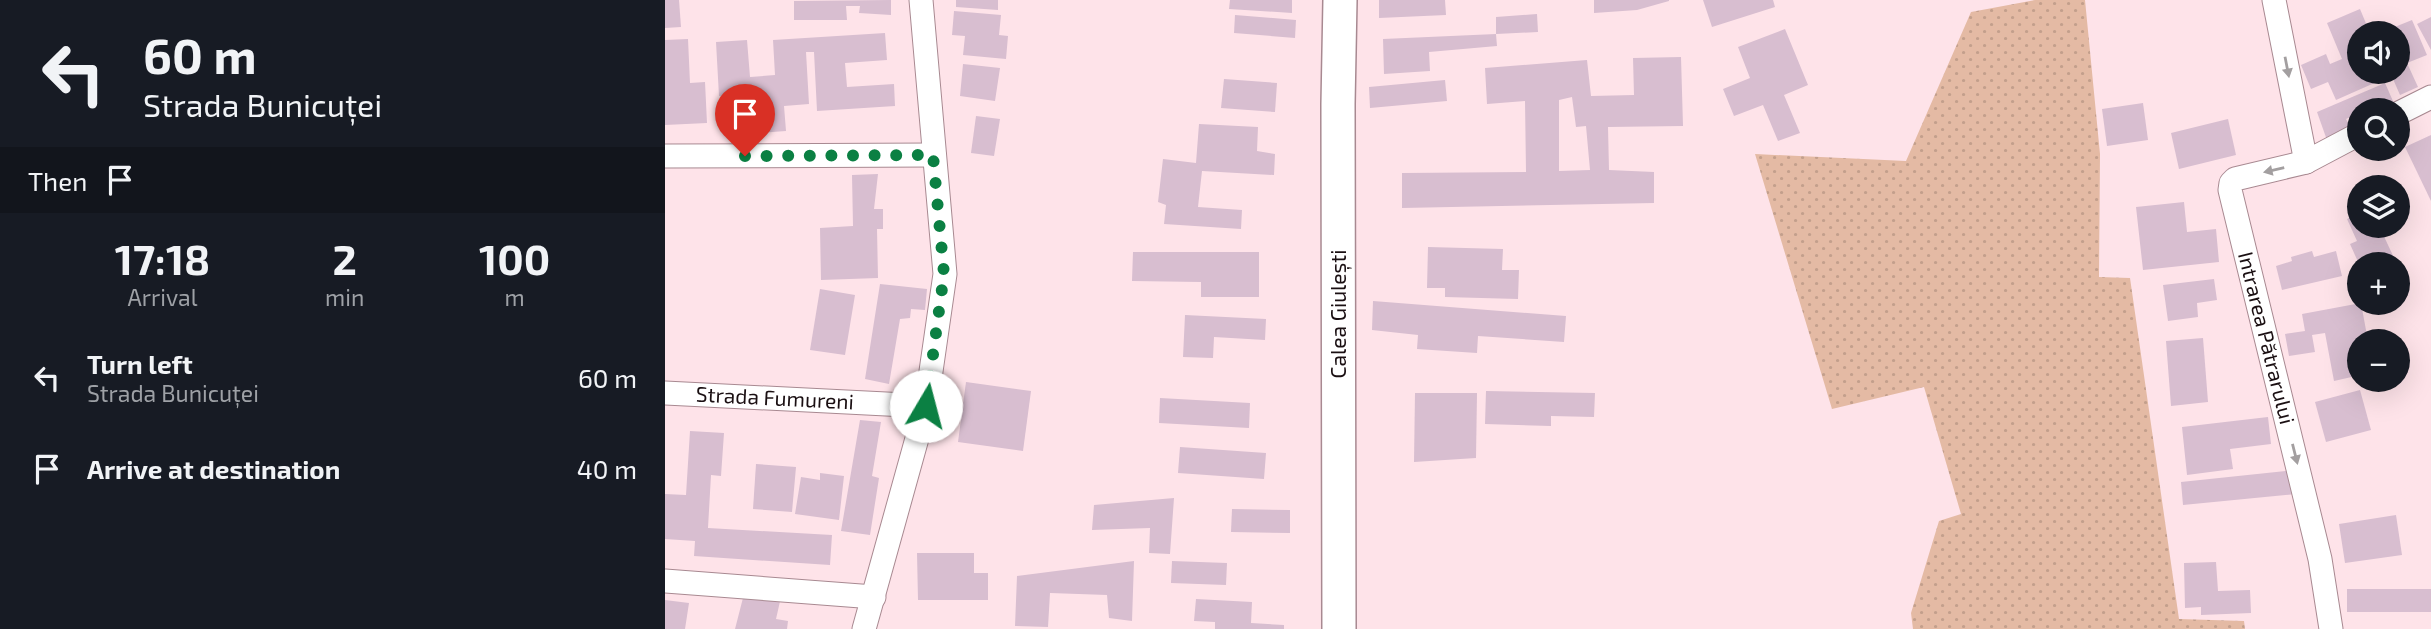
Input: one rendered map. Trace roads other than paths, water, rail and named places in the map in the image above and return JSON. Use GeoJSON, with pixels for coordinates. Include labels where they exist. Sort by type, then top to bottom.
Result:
{"type":"FeatureCollection","features":[{"type":"Feature","properties":{"kind":"main road","name":"Calea Giulești"},"geometry":{"type":"LineString","coordinates":[[1339,629],[1340,0]]}},
{"type":"Feature","properties":{"kind":"street"},"geometry":{"type":"LineString","coordinates":[[864,629],[926,406],[944,274],[921,0]]}},
{"type":"Feature","properties":{"kind":"street"},"geometry":{"type":"LineString","coordinates":[[2274,0],[2306,162]]}},
{"type":"Feature","properties":{"kind":"street"},"geometry":{"type":"LineString","coordinates":[[2410,108],[2431,97]]}},
{"type":"Feature","properties":{"kind":"street","name":"Intrarea Pătrarului"},"geometry":{"type":"LineString","coordinates":[[2331,629],[2321,559],[2230,190],[2235,179],[2306,162],[2347,140]]}},
{"type":"Feature","properties":{"kind":"street"},"geometry":{"type":"LineString","coordinates":[[665,156],[933,155]]}},
{"type":"Feature","properties":{"kind":"street","name":"Strada Fumureni"},"geometry":{"type":"LineString","coordinates":[[665,393],[926,406]]}},
{"type":"Feature","properties":{"kind":"street"},"geometry":{"type":"LineString","coordinates":[[665,581],[874,597]]}}]}
